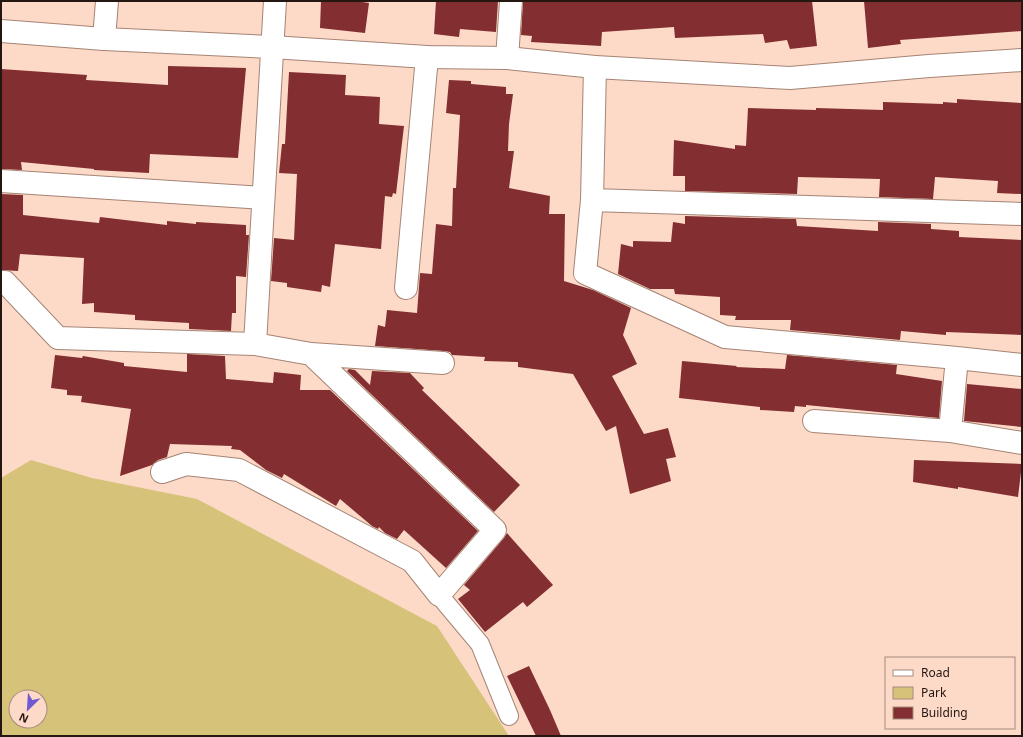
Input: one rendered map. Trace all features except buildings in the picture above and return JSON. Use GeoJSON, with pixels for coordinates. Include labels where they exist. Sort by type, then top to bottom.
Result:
{"type":"FeatureCollection","features":[{"type":"Feature","properties":{"kind":"street"},"geometry":{"type":"LineString","coordinates":[[104,39],[107,1]]}},
{"type":"Feature","properties":{"kind":"street"},"geometry":{"type":"LineString","coordinates":[[255,344],[275,1]]}},
{"type":"Feature","properties":{"kind":"street"},"geometry":{"type":"LineString","coordinates":[[507,58],[511,1]]}},
{"type":"Feature","properties":{"kind":"street"},"geometry":{"type":"LineString","coordinates":[[1,31],[104,39],[272,47],[427,57],[507,58],[595,66],[790,78],[929,66],[1022,60]]}},
{"type":"Feature","properties":{"kind":"street"},"geometry":{"type":"LineString","coordinates":[[406,288],[427,57]]}},
{"type":"Feature","properties":{"kind":"street"},"geometry":{"type":"LineString","coordinates":[[595,66],[592,200],[585,273],[725,337],[957,358],[1022,366]]}},
{"type":"Feature","properties":{"kind":"street"},"geometry":{"type":"LineString","coordinates":[[1,182],[263,198]]}},
{"type":"Feature","properties":{"kind":"street"},"geometry":{"type":"LineString","coordinates":[[592,200],[1022,214]]}},
{"type":"Feature","properties":{"kind":"street"},"geometry":{"type":"LineString","coordinates":[[1,282],[5,282],[58,338],[255,344],[311,354],[443,363]]}},
{"type":"Feature","properties":{"kind":"street"},"geometry":{"type":"LineString","coordinates":[[162,472],[186,464],[239,470],[412,561],[439,595],[495,530],[311,354]]}},
{"type":"Feature","properties":{"kind":"street"},"geometry":{"type":"LineString","coordinates":[[950,430],[957,358]]}},
{"type":"Feature","properties":{"kind":"street"},"geometry":{"type":"LineString","coordinates":[[814,421],[950,430],[1022,443]]}},
{"type":"Feature","properties":{"kind":"lane"},"geometry":{"type":"LineString","coordinates":[[439,595],[480,644],[509,716]]}},
{"type":"Feature","properties":{"kind":"green space"},"geometry":{"type":"Polygon","coordinates":[[[31,460],[92,478],[197,499],[437,626],[509,736],[1,736],[1,478],[31,460]]]}}]}
